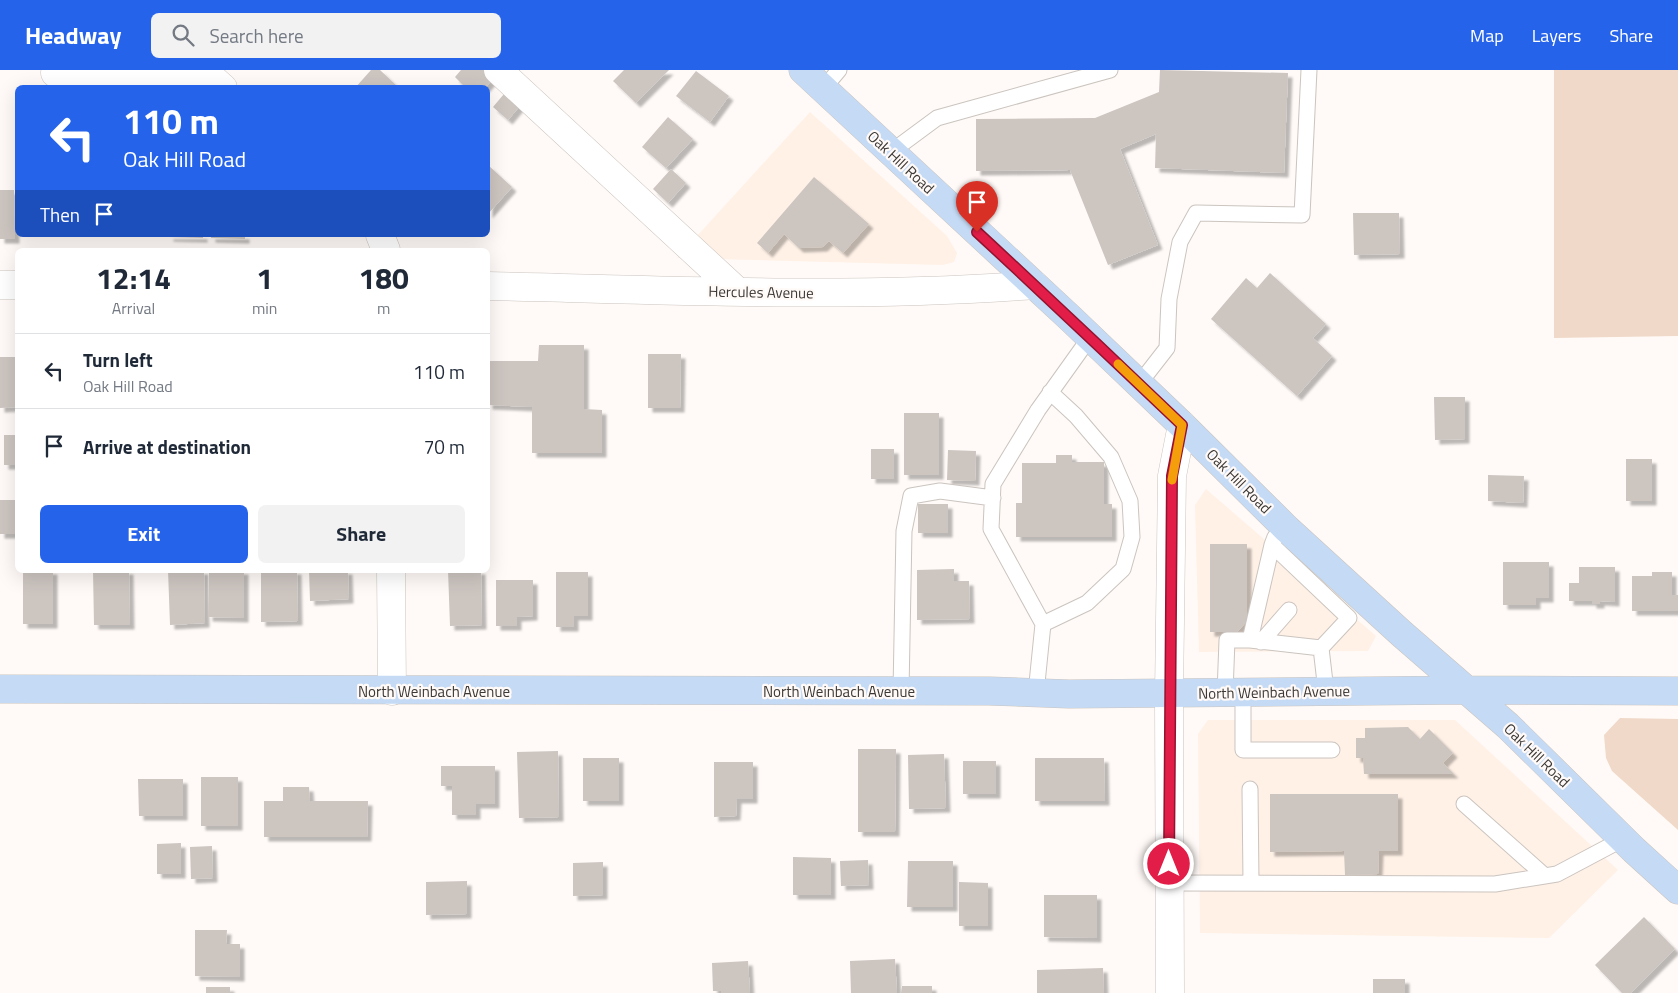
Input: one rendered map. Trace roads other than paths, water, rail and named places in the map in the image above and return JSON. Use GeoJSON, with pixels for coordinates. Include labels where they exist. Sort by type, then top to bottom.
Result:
{"type":"FeatureCollection","features":[{"type":"Feature","properties":{"kind":"main road","name":"Oak Hill Road"},"geometry":{"type":"LineString","coordinates":[[803,70],[831,79],[891,152],[1182,425],[1276,534],[1358,610],[1466,690],[1508,726],[1678,890]]}},
{"type":"Feature","properties":{"kind":"main road","name":"North Weinbach Avenue"},"geometry":{"type":"LineString","coordinates":[[0,689],[901,691],[1169,694],[1466,690],[1678,691]]}},
{"type":"Feature","properties":{"kind":"street"},"geometry":{"type":"LineString","coordinates":[[56,70],[56,73],[210,76]]}},
{"type":"Feature","properties":{"kind":"street"},"geometry":{"type":"LineString","coordinates":[[498,70],[737,291]]}},
{"type":"Feature","properties":{"kind":"street"},"geometry":{"type":"LineString","coordinates":[[0,285],[15,285]]}},
{"type":"Feature","properties":{"kind":"street","name":"Hercules Avenue"},"geometry":{"type":"LineString","coordinates":[[490,286],[840,293],[982,289],[1034,285]]}},
{"type":"Feature","properties":{"kind":"street"},"geometry":{"type":"LineString","coordinates":[[1170,993],[1169,694],[1172,476],[1182,425]]}},
{"type":"Feature","properties":{"kind":"street"},"geometry":{"type":"LineString","coordinates":[[390,573],[392,691]]}},
{"type":"Feature","properties":{"kind":"lane"},"geometry":{"type":"LineString","coordinates":[[891,152],[937,118],[1110,70]]}},
{"type":"Feature","properties":{"kind":"lane"},"geometry":{"type":"LineString","coordinates":[[1139,384],[1167,348],[1169,299],[1180,242],[1196,213],[1302,215],[1309,70]]}},
{"type":"Feature","properties":{"kind":"lane"},"geometry":{"type":"LineString","coordinates":[[1036,693],[1043,624],[992,529],[994,484],[1050,392],[1083,346],[1086,335]]}},
{"type":"Feature","properties":{"kind":"lane"},"geometry":{"type":"LineString","coordinates":[[1043,624],[1087,603],[1123,569],[1132,537],[1130,501],[1111,457],[1076,416],[1050,392]]}},
{"type":"Feature","properties":{"kind":"lane"},"geometry":{"type":"LineString","coordinates":[[901,691],[904,531],[911,496],[940,491],[993,498]]}},
{"type":"Feature","properties":{"kind":"lane"},"geometry":{"type":"LineString","coordinates":[[1276,534],[1313,587],[1358,610],[1321,648]]}},
{"type":"Feature","properties":{"kind":"lane"},"geometry":{"type":"LineString","coordinates":[[1256,641],[1276,534]]}},
{"type":"Feature","properties":{"kind":"lane"},"geometry":{"type":"LineString","coordinates":[[1256,641],[1289,610]]}},
{"type":"Feature","properties":{"kind":"lane"},"geometry":{"type":"LineString","coordinates":[[1321,648],[1227,640],[1243,750],[1332,750]]}},
{"type":"Feature","properties":{"kind":"lane"},"geometry":{"type":"LineString","coordinates":[[1321,648],[1326,691]]}},
{"type":"Feature","properties":{"kind":"lane"},"geometry":{"type":"LineString","coordinates":[[1250,789],[1252,883]]}},
{"type":"Feature","properties":{"kind":"lane"},"geometry":{"type":"LineString","coordinates":[[1464,804],[1545,876]]}},
{"type":"Feature","properties":{"kind":"lane"},"geometry":{"type":"LineString","coordinates":[[1170,883],[1495,884],[1556,874],[1623,839]]}}]}
